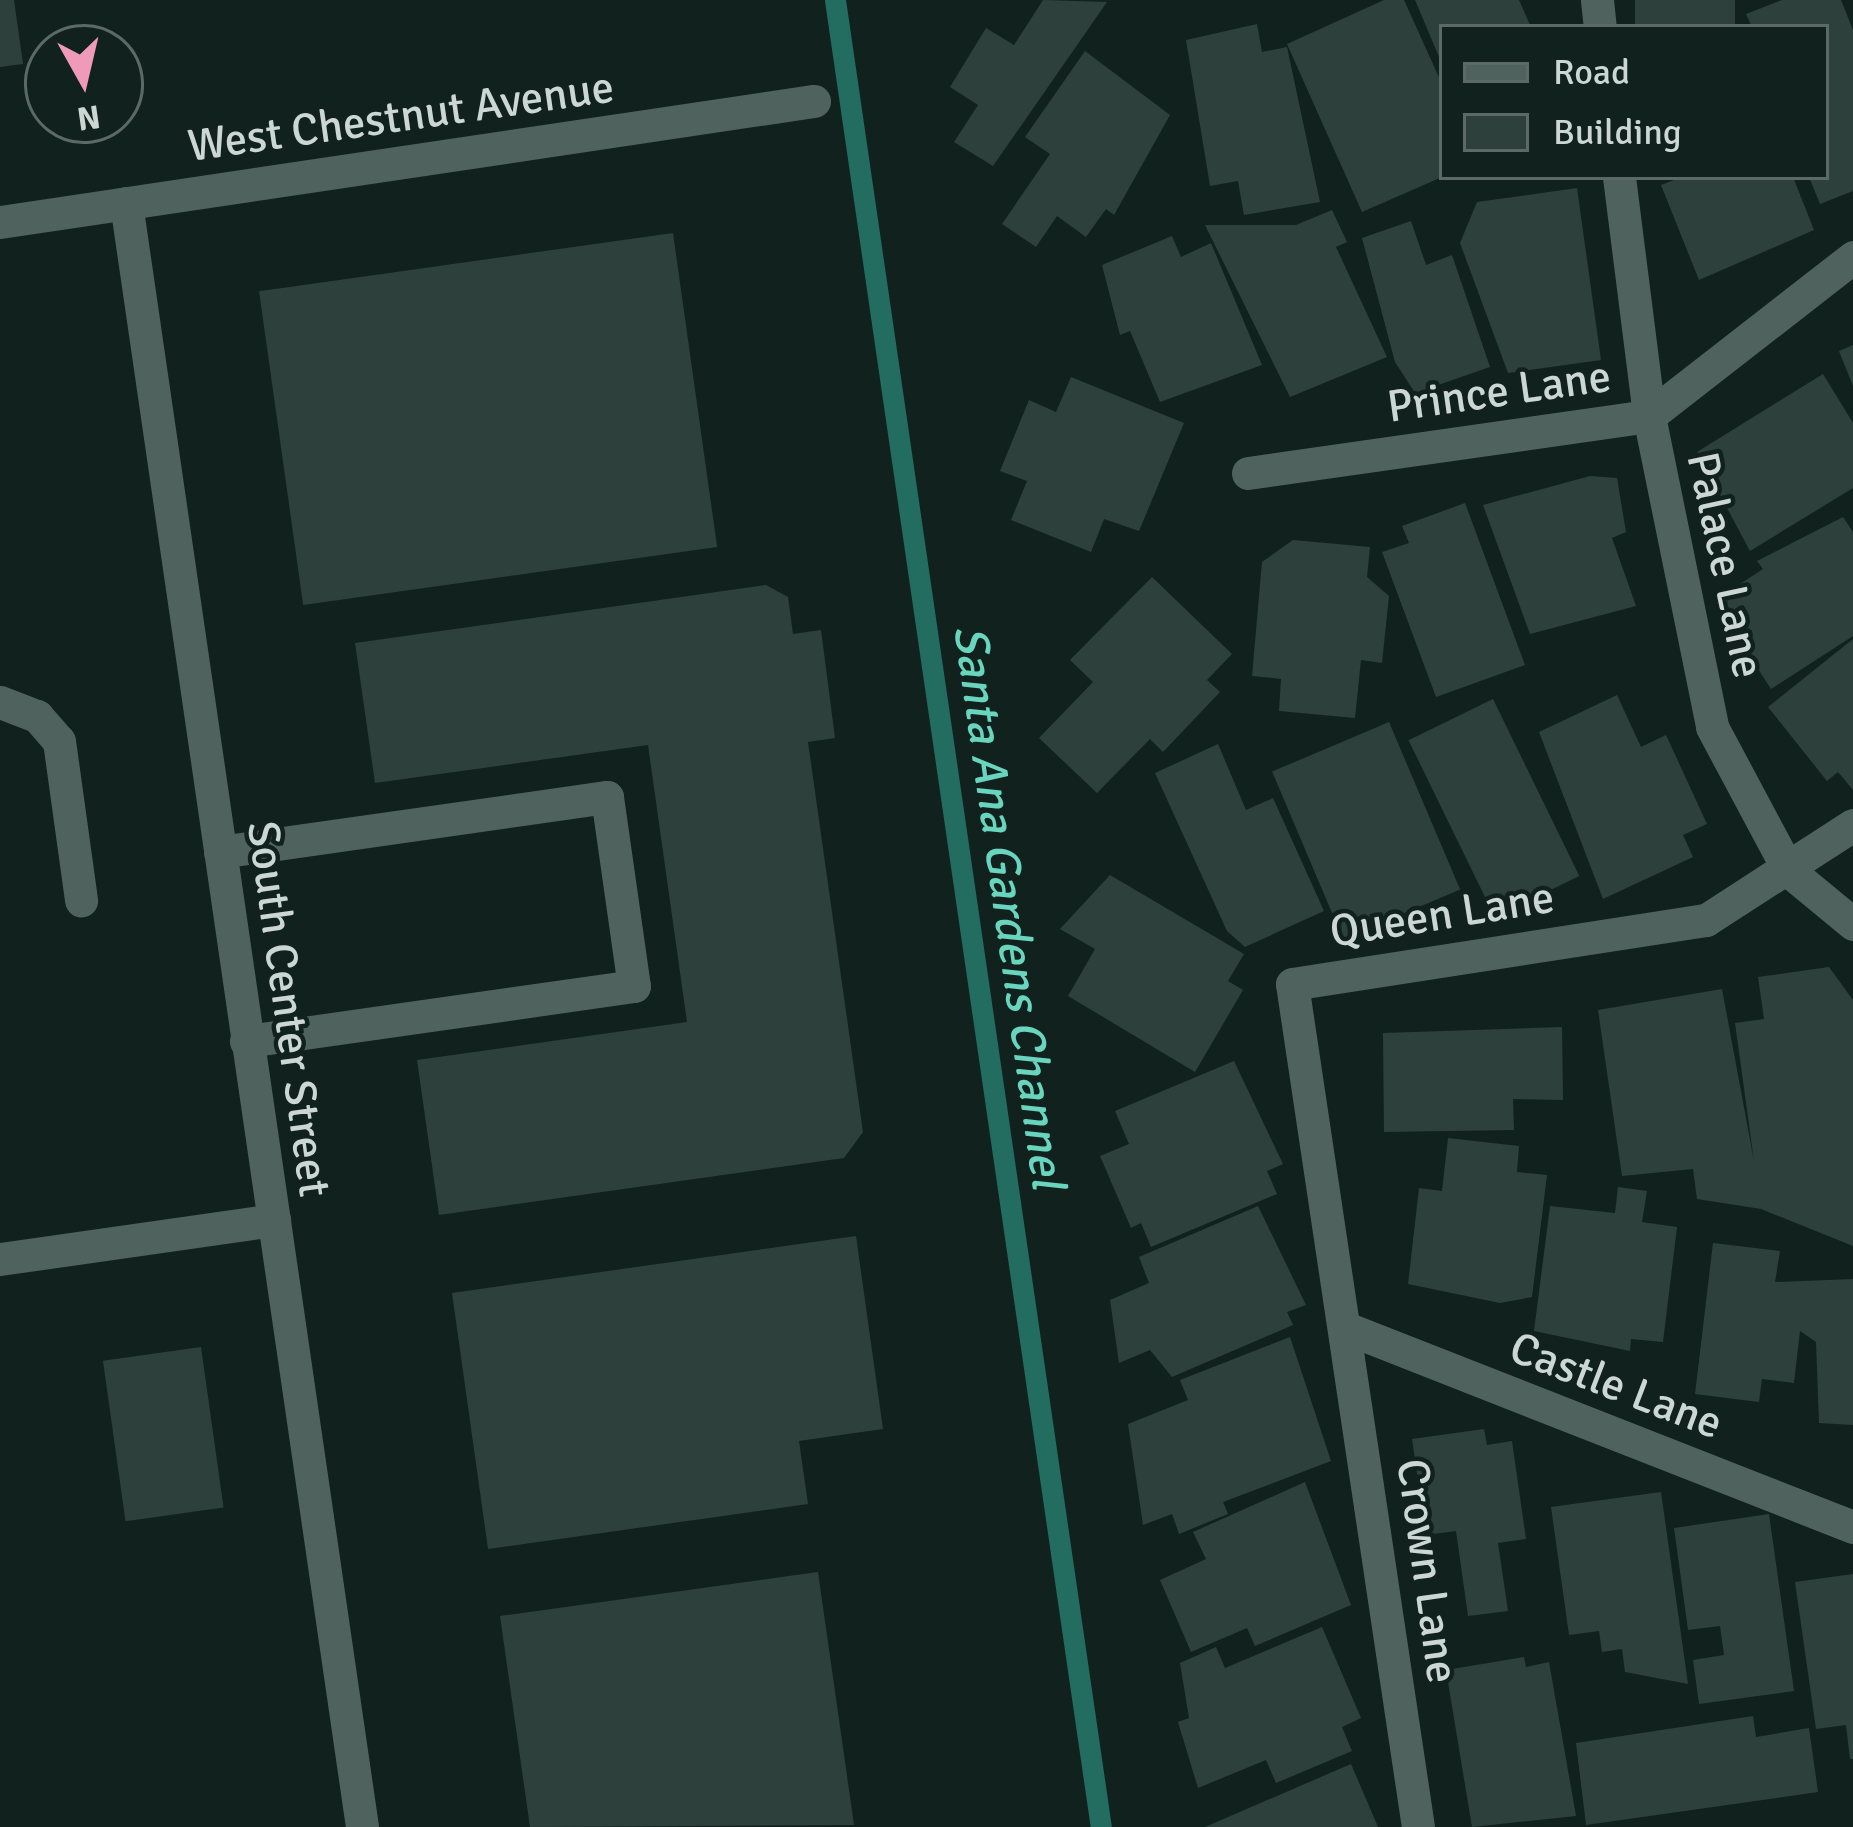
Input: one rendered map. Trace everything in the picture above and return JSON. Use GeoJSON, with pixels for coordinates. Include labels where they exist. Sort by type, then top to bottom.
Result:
{"type":"FeatureCollection","features":[{"type":"Feature","properties":{"kind":"street","name":"West Chestnut Avenue"},"geometry":{"type":"LineString","coordinates":[[0,222],[814,100]]}},
{"type":"Feature","properties":{"kind":"street","name":"Palace Lane"},"geometry":{"type":"LineString","coordinates":[[1619,180],[1649,416],[1712,727],[1789,871],[1853,924]]}},
{"type":"Feature","properties":{"kind":"street","name":"South Center Street"},"geometry":{"type":"LineString","coordinates":[[126,203],[362,1827]]}},
{"type":"Feature","properties":{"kind":"street","name":"Prince Lane"},"geometry":{"type":"LineString","coordinates":[[1248,472],[1649,416],[1853,257]]}},
{"type":"Feature","properties":{"kind":"street"},"geometry":{"type":"LineString","coordinates":[[0,702],[37,716],[59,741],[81,900]]}},
{"type":"Feature","properties":{"kind":"street"},"geometry":{"type":"LineString","coordinates":[[220,852],[608,797],[634,986],[247,1040]]}},
{"type":"Feature","properties":{"kind":"street","name":"Queen Lane"},"geometry":{"type":"LineString","coordinates":[[1346,1328],[1292,984],[1706,920],[1789,871],[1853,825]]}},
{"type":"Feature","properties":{"kind":"street"},"geometry":{"type":"LineString","coordinates":[[0,1259],[274,1220]]}},
{"type":"Feature","properties":{"kind":"street","name":"Castle Lane"},"geometry":{"type":"LineString","coordinates":[[1346,1328],[1853,1527]]}},
{"type":"Feature","properties":{"kind":"street","name":"Crown Lane"},"geometry":{"type":"LineString","coordinates":[[1346,1328],[1418,1827]]}},
{"type":"Feature","properties":{"kind":"building"},"geometry":{"type":"Polygon","coordinates":[[[0,0],[14,0],[23,64],[0,67],[0,0]]]}},
{"type":"Feature","properties":{"kind":"building"},"geometry":{"type":"Polygon","coordinates":[[[1043,0],[1107,2],[993,166],[954,142],[978,105],[950,87],[986,28],[1014,45],[1043,0]]]}},
{"type":"Feature","properties":{"kind":"building"},"geometry":{"type":"Polygon","coordinates":[[[1384,0],[1404,0],[1439,77],[1439,178],[1362,212],[1287,44],[1384,0]]]}},
{"type":"Feature","properties":{"kind":"building"},"geometry":{"type":"Polygon","coordinates":[[[1415,0],[1519,0],[1530,24],[1439,24],[1439,57],[1415,0]]]}},
{"type":"Feature","properties":{"kind":"building"},"geometry":{"type":"Polygon","coordinates":[[[1635,0],[1735,0],[1735,24],[1635,24],[1635,0]]]}},
{"type":"Feature","properties":{"kind":"building"},"geometry":{"type":"Polygon","coordinates":[[[1782,0],[1841,0],[1853,30],[1853,191],[1820,204],[1810,180],[1829,180],[1829,24],[1751,24],[1746,14],[1782,0]]]}},
{"type":"Feature","properties":{"kind":"building"},"geometry":{"type":"Polygon","coordinates":[[[1257,24],[1262,52],[1287,47],[1320,202],[1244,215],[1238,181],[1210,186],[1186,40],[1257,24]]]}},
{"type":"Feature","properties":{"kind":"building"},"geometry":{"type":"Polygon","coordinates":[[[1085,51],[1170,115],[1114,215],[1106,209],[1086,237],[1057,216],[1036,247],[1002,224],[1050,154],[1025,137],[1085,51]]]}},
{"type":"Feature","properties":{"kind":"building"},"geometry":{"type":"Polygon","coordinates":[[[1674,180],[1794,180],[1814,230],[1699,280],[1661,185],[1674,180]]]}},
{"type":"Feature","properties":{"kind":"building"},"geometry":{"type":"Polygon","coordinates":[[[1577,188],[1601,360],[1508,373],[1460,243],[1477,202],[1577,188]]]}},
{"type":"Feature","properties":{"kind":"building"},"geometry":{"type":"Polygon","coordinates":[[[1332,210],[1347,242],[1336,247],[1387,357],[1290,397],[1205,225],[1296,225],[1332,210]]]}},
{"type":"Feature","properties":{"kind":"building"},"geometry":{"type":"Polygon","coordinates":[[[1411,221],[1426,265],[1452,255],[1490,367],[1415,393],[1395,362],[1362,238],[1411,221]]]}},
{"type":"Feature","properties":{"kind":"building"},"geometry":{"type":"Polygon","coordinates":[[[673,233],[717,547],[303,605],[259,291],[673,233]]]}},
{"type":"Feature","properties":{"kind":"building"},"geometry":{"type":"Polygon","coordinates":[[[1172,236],[1181,257],[1211,243],[1262,365],[1160,402],[1130,331],[1120,335],[1102,265],[1172,236]]]}},
{"type":"Feature","properties":{"kind":"building"},"geometry":{"type":"Polygon","coordinates":[[[1853,345],[1853,386],[1839,351],[1853,345]]]}},
{"type":"Feature","properties":{"kind":"building"},"geometry":{"type":"Polygon","coordinates":[[[1823,374],[1853,423],[1853,488],[1750,551],[1697,452],[1823,374]]]}},
{"type":"Feature","properties":{"kind":"building"},"geometry":{"type":"Polygon","coordinates":[[[1071,377],[1184,423],[1139,531],[1104,519],[1091,552],[1011,520],[1027,481],[1000,471],[1029,400],[1056,412],[1071,377]]]}},
{"type":"Feature","properties":{"kind":"building"},"geometry":{"type":"Polygon","coordinates":[[[1590,476],[1617,478],[1626,532],[1612,538],[1636,606],[1530,634],[1483,505],[1590,476]]]}},
{"type":"Feature","properties":{"kind":"building"},"geometry":{"type":"Polygon","coordinates":[[[1465,503],[1525,665],[1436,697],[1382,552],[1409,543],[1402,526],[1465,503]]]}},
{"type":"Feature","properties":{"kind":"building"},"geometry":{"type":"Polygon","coordinates":[[[1843,517],[1853,532],[1853,636],[1771,689],[1714,601],[1763,569],[1757,561],[1843,517]]]}},
{"type":"Feature","properties":{"kind":"building"},"geometry":{"type":"Polygon","coordinates":[[[1293,540],[1370,547],[1367,577],[1389,596],[1382,663],[1361,660],[1355,718],[1279,711],[1281,679],[1252,676],[1262,562],[1293,540]]]}},
{"type":"Feature","properties":{"kind":"building"},"geometry":{"type":"Polygon","coordinates":[[[1152,577],[1232,654],[1207,680],[1220,692],[1163,752],[1150,739],[1097,793],[1039,738],[1093,682],[1070,660],[1152,577]]]}},
{"type":"Feature","properties":{"kind":"building"},"geometry":{"type":"Polygon","coordinates":[[[766,585],[788,597],[793,634],[821,630],[835,738],[808,742],[863,1132],[844,1158],[439,1215],[417,1060],[687,1022],[648,745],[375,783],[355,643],[766,585]]]}},
{"type":"Feature","properties":{"kind":"building"},"geometry":{"type":"Polygon","coordinates":[[[1853,639],[1853,790],[1838,772],[1827,781],[1768,707],[1853,639]]]}},
{"type":"Feature","properties":{"kind":"building"},"geometry":{"type":"Polygon","coordinates":[[[1617,695],[1641,747],[1666,735],[1707,824],[1683,835],[1693,857],[1603,899],[1539,732],[1617,695]]]}},
{"type":"Feature","properties":{"kind":"building"},"geometry":{"type":"Polygon","coordinates":[[[1493,699],[1579,876],[1495,917],[1409,740],[1493,699]]]}},
{"type":"Feature","properties":{"kind":"building"},"geometry":{"type":"Polygon","coordinates":[[[1389,722],[1460,890],[1343,939],[1272,772],[1389,722]]]}},
{"type":"Feature","properties":{"kind":"building"},"geometry":{"type":"Polygon","coordinates":[[[1218,744],[1246,810],[1273,798],[1324,911],[1245,947],[1227,931],[1155,773],[1218,744]]]}},
{"type":"Feature","properties":{"kind":"building"},"geometry":{"type":"Polygon","coordinates":[[[1110,875],[1244,954],[1228,981],[1243,990],[1195,1072],[1068,996],[1095,949],[1060,929],[1110,875]]]}},
{"type":"Feature","properties":{"kind":"building"},"geometry":{"type":"Polygon","coordinates":[[[1829,967],[1853,1000],[1853,1246],[1761,1209],[1697,1199],[1693,1169],[1622,1176],[1598,1010],[1722,989],[1754,1161],[1735,1023],[1764,1019],[1758,977],[1829,967]]]}},
{"type":"Feature","properties":{"kind":"building"},"geometry":{"type":"Polygon","coordinates":[[[1562,1027],[1563,1100],[1513,1099],[1514,1130],[1384,1132],[1383,1033],[1562,1027]]]}},
{"type":"Feature","properties":{"kind":"building"},"geometry":{"type":"Polygon","coordinates":[[[1234,1061],[1283,1164],[1267,1171],[1277,1194],[1151,1247],[1141,1223],[1131,1228],[1100,1156],[1129,1144],[1115,1111],[1234,1061]]]}},
{"type":"Feature","properties":{"kind":"building"},"geometry":{"type":"Polygon","coordinates":[[[1448,1138],[1519,1146],[1517,1172],[1547,1175],[1532,1297],[1500,1303],[1408,1284],[1419,1188],[1442,1191],[1448,1138]]]}},
{"type":"Feature","properties":{"kind":"building"},"geometry":{"type":"Polygon","coordinates":[[[1618,1187],[1647,1191],[1642,1222],[1677,1227],[1663,1342],[1631,1339],[1630,1351],[1534,1331],[1550,1206],[1615,1213],[1618,1187]]]}},
{"type":"Feature","properties":{"kind":"building"},"geometry":{"type":"Polygon","coordinates":[[[1258,1206],[1306,1305],[1287,1312],[1293,1325],[1172,1377],[1150,1350],[1119,1363],[1110,1300],[1149,1283],[1139,1257],[1258,1206]]]}},
{"type":"Feature","properties":{"kind":"building"},"geometry":{"type":"Polygon","coordinates":[[[856,1236],[883,1429],[799,1441],[808,1504],[488,1549],[452,1293],[856,1236]]]}},
{"type":"Feature","properties":{"kind":"building"},"geometry":{"type":"Polygon","coordinates":[[[1713,1243],[1780,1251],[1775,1282],[1853,1279],[1853,1425],[1819,1423],[1816,1342],[1800,1331],[1794,1383],[1762,1379],[1759,1402],[1695,1394],[1713,1243]]]}},
{"type":"Feature","properties":{"kind":"building"},"geometry":{"type":"Polygon","coordinates":[[[1290,1337],[1331,1461],[1223,1502],[1228,1514],[1179,1534],[1172,1514],[1143,1525],[1128,1424],[1188,1400],[1180,1380],[1290,1337]]]}},
{"type":"Feature","properties":{"kind":"building"},"geometry":{"type":"Polygon","coordinates":[[[201,1347],[224,1507],[126,1521],[103,1361],[201,1347]]]}},
{"type":"Feature","properties":{"kind":"building"},"geometry":{"type":"Polygon","coordinates":[[[1484,1429],[1487,1445],[1512,1441],[1526,1539],[1498,1543],[1508,1611],[1468,1616],[1456,1531],[1426,1535],[1412,1439],[1484,1429]]]}},
{"type":"Feature","properties":{"kind":"building"},"geometry":{"type":"Polygon","coordinates":[[[1305,1482],[1351,1605],[1255,1646],[1247,1628],[1191,1652],[1160,1580],[1206,1559],[1193,1532],[1305,1482]]]}},
{"type":"Feature","properties":{"kind":"building"},"geometry":{"type":"Polygon","coordinates":[[[1661,1492],[1688,1684],[1625,1672],[1622,1649],[1602,1652],[1599,1631],[1569,1635],[1551,1507],[1661,1492]]]}},
{"type":"Feature","properties":{"kind":"building"},"geometry":{"type":"Polygon","coordinates":[[[1769,1514],[1794,1691],[1699,1704],[1693,1660],[1724,1655],[1720,1626],[1688,1630],[1674,1528],[1769,1514]]]}},
{"type":"Feature","properties":{"kind":"building"},"geometry":{"type":"Polygon","coordinates":[[[818,1572],[854,1825],[530,1827],[500,1616],[818,1572]]]}},
{"type":"Feature","properties":{"kind":"building"},"geometry":{"type":"Polygon","coordinates":[[[1853,1574],[1850,1759],[1846,1725],[1816,1729],[1795,1582],[1853,1574]]]}},
{"type":"Feature","properties":{"kind":"building"},"geometry":{"type":"Polygon","coordinates":[[[1322,1627],[1361,1718],[1342,1727],[1352,1751],[1276,1783],[1266,1760],[1198,1788],[1178,1722],[1189,1718],[1180,1663],[1216,1647],[1225,1668],[1322,1627]]]}},
{"type":"Feature","properties":{"kind":"building"},"geometry":{"type":"Polygon","coordinates":[[[1524,1657],[1526,1667],[1549,1662],[1576,1816],[1472,1827],[1446,1670],[1524,1657]]]}},
{"type":"Feature","properties":{"kind":"building"},"geometry":{"type":"Polygon","coordinates":[[[1753,1716],[1756,1737],[1809,1728],[1818,1792],[1586,1825],[1576,1743],[1753,1716]]]}},
{"type":"Feature","properties":{"kind":"building"},"geometry":{"type":"Polygon","coordinates":[[[1351,1764],[1378,1827],[1205,1827],[1351,1764]]]}},
{"type":"Feature","properties":{"kind":"waterway","name":"Santa Ana Gardens Channel"},"geometry":{"type":"LineString","coordinates":[[835,0],[1101,1827]]}}]}
